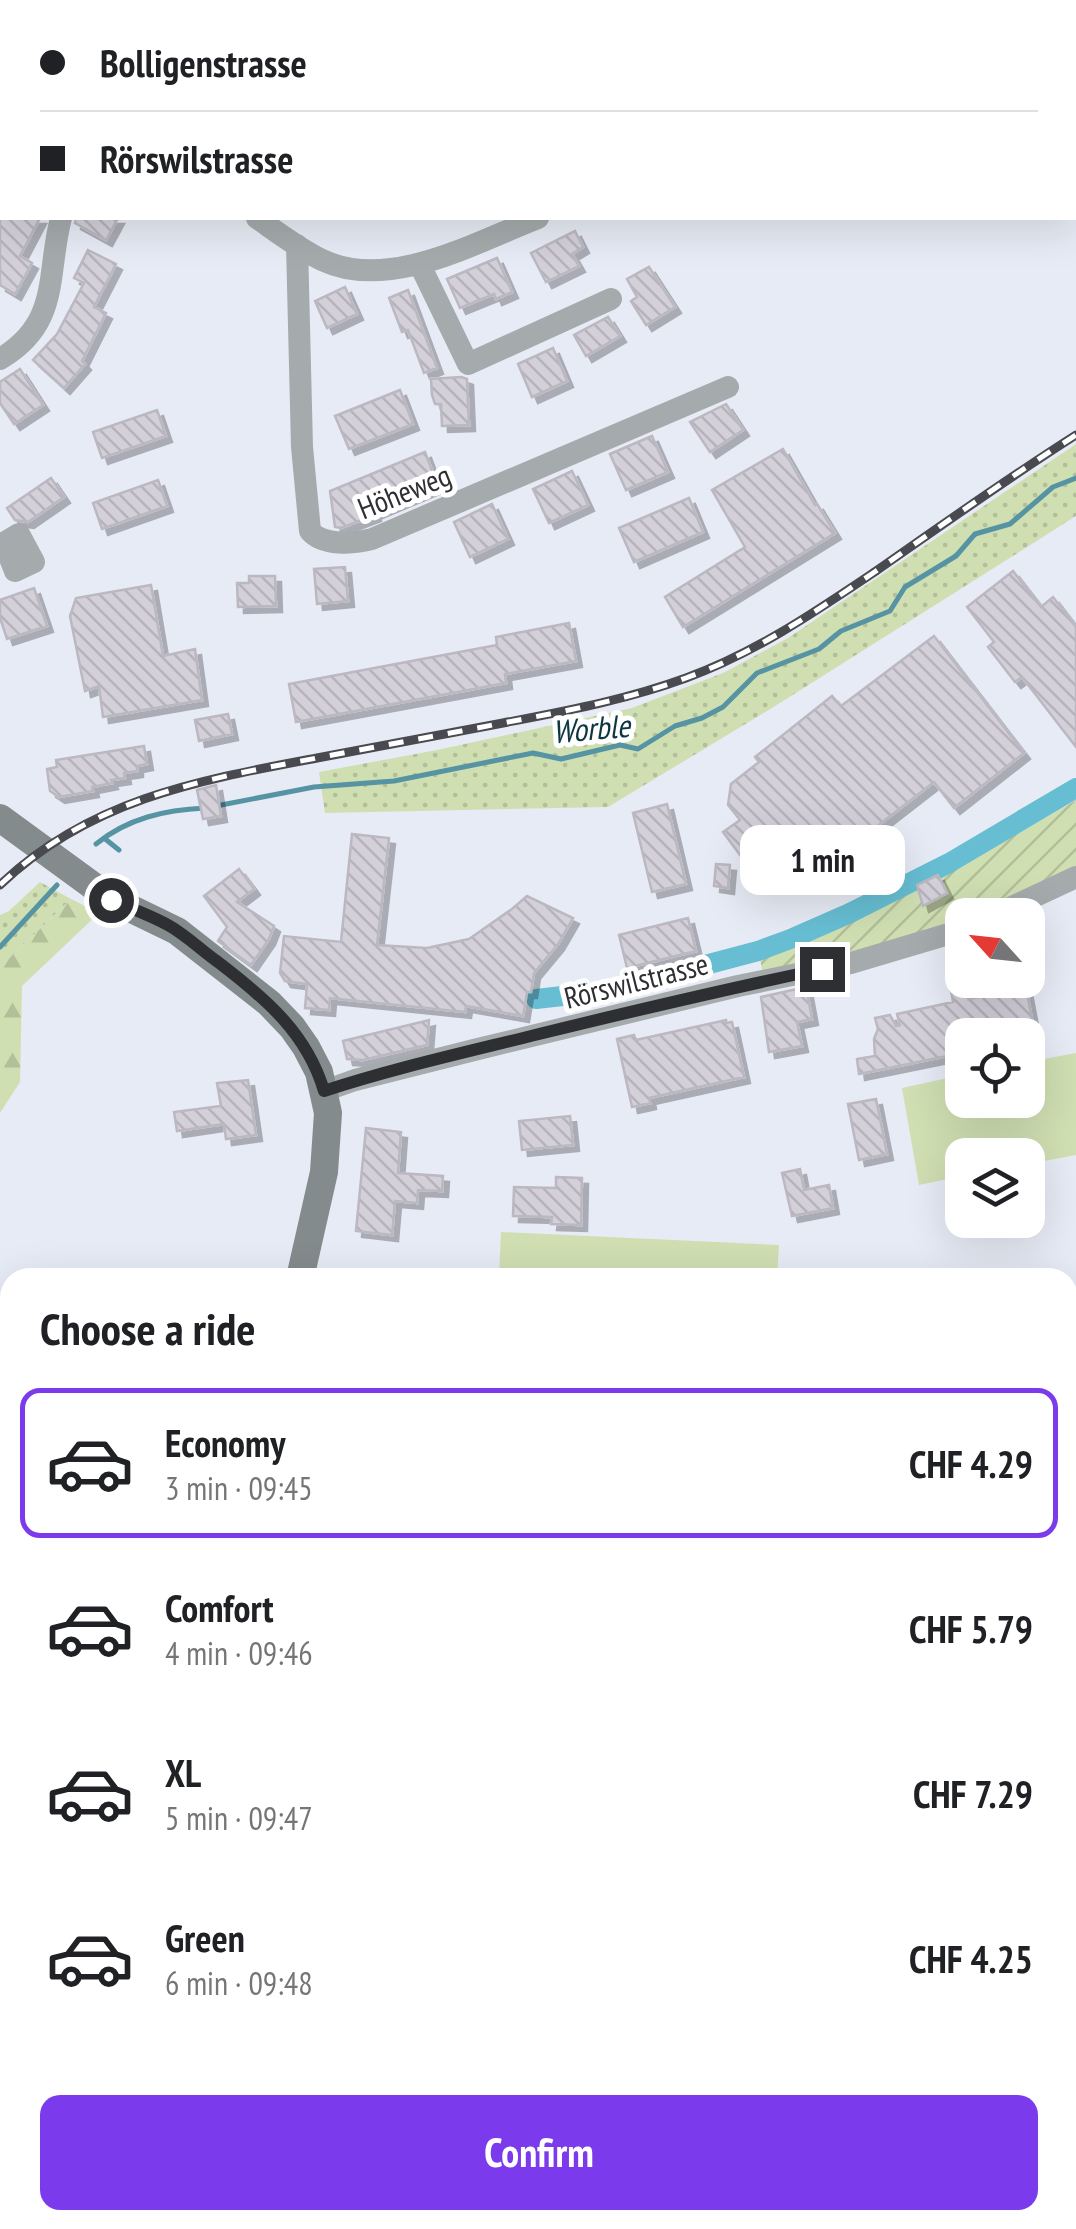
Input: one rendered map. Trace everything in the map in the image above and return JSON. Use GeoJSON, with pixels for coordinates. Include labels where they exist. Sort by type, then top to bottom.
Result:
{"type":"FeatureCollection","features":[{"type":"Feature","properties":{"kind":"main road"},"geometry":{"type":"LineString","coordinates":[[0,818],[111,900],[168,925],[254,990],[292,1027],[309,1053],[328,1113],[324,1172],[302,1268]]}},
{"type":"Feature","properties":{"kind":"street"},"geometry":{"type":"LineString","coordinates":[[0,359],[19,348],[44,312],[60,220]]}},
{"type":"Feature","properties":{"kind":"street"},"geometry":{"type":"LineString","coordinates":[[260,220],[325,262],[367,270],[420,265],[533,220]]}},
{"type":"Feature","properties":{"kind":"street","name":"Höheweg"},"geometry":{"type":"LineString","coordinates":[[297,245],[302,447],[310,531],[320,540],[352,542],[372,538],[728,386]]}},
{"type":"Feature","properties":{"kind":"street"},"geometry":{"type":"LineString","coordinates":[[420,265],[468,364],[611,298]]}},
{"type":"Feature","properties":{"kind":"street"},"geometry":{"type":"LineString","coordinates":[[1031,898],[1076,877]]}},
{"type":"Feature","properties":{"kind":"street","name":"Rörswilstrasse"},"geometry":{"type":"LineString","coordinates":[[324,1091],[496,1044],[852,963],[945,935]]}},
{"type":"Feature","properties":{"kind":"green space"},"geometry":{"type":"Polygon","coordinates":[[[1076,444],[1076,516],[608,807],[325,813],[319,772],[632,708],[723,673],[788,638],[1076,444]]]}},
{"type":"Feature","properties":{"kind":"green space"},"geometry":{"type":"Polygon","coordinates":[[[1076,800],[1076,877],[1031,898],[945,898],[945,934],[764,981],[760,958],[855,919],[954,870],[1076,800]]]}},
{"type":"Feature","properties":{"kind":"green space"},"geometry":{"type":"Polygon","coordinates":[[[40,882],[71,899],[0,967],[0,915],[40,882]]]}},
{"type":"Feature","properties":{"kind":"green space"},"geometry":{"type":"Polygon","coordinates":[[[71,899],[99,913],[22,986],[20,1082],[0,1113],[0,967],[71,899]]]}},
{"type":"Feature","properties":{"kind":"green space"},"geometry":{"type":"Polygon","coordinates":[[[1076,1053],[1076,1155],[1045,1161],[1045,1138],[945,1138],[945,1180],[919,1185],[902,1088],[945,1079],[945,1118],[1045,1118],[1045,1059],[1076,1053]]]}},
{"type":"Feature","properties":{"kind":"green space"},"geometry":{"type":"Polygon","coordinates":[[[501,1232],[779,1245],[778,1268],[499,1268],[501,1232]]]}},
{"type":"Feature","properties":{"kind":"building"},"geometry":{"type":"Polygon","coordinates":[[[0,220],[39,220],[20,256],[32,263],[15,294],[0,285],[0,220]]]}},
{"type":"Feature","properties":{"kind":"building"},"geometry":{"type":"Polygon","coordinates":[[[76,220],[117,220],[106,240],[76,220]]]}},
{"type":"Feature","properties":{"kind":"building"},"geometry":{"type":"Polygon","coordinates":[[[575,231],[583,247],[572,254],[579,266],[546,282],[531,253],[575,231]]]}},
{"type":"Feature","properties":{"kind":"building"},"geometry":{"type":"Polygon","coordinates":[[[88,250],[116,264],[94,307],[106,313],[82,361],[85,364],[64,388],[33,360],[57,334],[84,283],[74,278],[88,250]]]}},
{"type":"Feature","properties":{"kind":"building"},"geometry":{"type":"Polygon","coordinates":[[[497,258],[512,292],[496,299],[494,294],[460,308],[447,279],[497,258]]]}},
{"type":"Feature","properties":{"kind":"building"},"geometry":{"type":"Polygon","coordinates":[[[649,267],[675,307],[646,325],[631,301],[637,297],[627,279],[649,267]]]}},
{"type":"Feature","properties":{"kind":"building"},"geometry":{"type":"Polygon","coordinates":[[[345,287],[357,314],[327,328],[315,301],[345,287]]]}},
{"type":"Feature","properties":{"kind":"building"},"geometry":{"type":"Polygon","coordinates":[[[408,290],[437,368],[424,373],[408,330],[402,332],[389,298],[408,290]]]}},
{"type":"Feature","properties":{"kind":"building"},"geometry":{"type":"Polygon","coordinates":[[[608,317],[620,336],[586,356],[574,335],[608,317]]]}},
{"type":"Feature","properties":{"kind":"building"},"geometry":{"type":"Polygon","coordinates":[[[553,348],[567,381],[532,397],[518,364],[553,348]]]}},
{"type":"Feature","properties":{"kind":"building"},"geometry":{"type":"Polygon","coordinates":[[[20,369],[43,405],[14,424],[0,403],[0,382],[20,369]]]}},
{"type":"Feature","properties":{"kind":"building"},"geometry":{"type":"Polygon","coordinates":[[[431,379],[467,379],[469,425],[442,426],[441,404],[435,404],[431,379]]]}},
{"type":"Feature","properties":{"kind":"building"},"geometry":{"type":"Polygon","coordinates":[[[400,390],[413,424],[349,449],[335,416],[400,390]]]}},
{"type":"Feature","properties":{"kind":"building"},"geometry":{"type":"Polygon","coordinates":[[[726,404],[743,430],[710,452],[690,422],[726,404]]]}},
{"type":"Feature","properties":{"kind":"building"},"geometry":{"type":"Polygon","coordinates":[[[157,410],[166,436],[102,458],[93,432],[157,410]]]}},
{"type":"Feature","properties":{"kind":"building"},"geometry":{"type":"Polygon","coordinates":[[[652,436],[668,472],[626,490],[610,454],[652,436]]]}},
{"type":"Feature","properties":{"kind":"building"},"geometry":{"type":"Polygon","coordinates":[[[783,449],[835,533],[683,627],[665,597],[745,547],[712,490],[783,449]]]}},
{"type":"Feature","properties":{"kind":"building"},"geometry":{"type":"Polygon","coordinates":[[[425,452],[438,486],[375,515],[335,527],[330,491],[425,452]]]}},
{"type":"Feature","properties":{"kind":"building"},"geometry":{"type":"Polygon","coordinates":[[[572,471],[588,505],[549,523],[533,489],[572,471]]]}},
{"type":"Feature","properties":{"kind":"building"},"geometry":{"type":"Polygon","coordinates":[[[51,478],[64,497],[28,522],[15,520],[7,508],[51,478]]]}},
{"type":"Feature","properties":{"kind":"building"},"geometry":{"type":"Polygon","coordinates":[[[158,480],[167,506],[102,529],[93,503],[158,480]]]}},
{"type":"Feature","properties":{"kind":"building"},"geometry":{"type":"Polygon","coordinates":[[[689,498],[703,532],[634,562],[619,528],[689,498]]]}},
{"type":"Feature","properties":{"kind":"building"},"geometry":{"type":"Polygon","coordinates":[[[492,504],[508,539],[470,557],[454,522],[492,504]]]}},
{"type":"Feature","properties":{"kind":"building"},"geometry":{"type":"Polygon","coordinates":[[[345,567],[348,601],[317,604],[314,569],[345,567]]]}},
{"type":"Feature","properties":{"kind":"building"},"geometry":{"type":"Polygon","coordinates":[[[1013,571],[1041,607],[1053,597],[1076,627],[1076,747],[1022,677],[1015,682],[988,647],[994,642],[967,607],[1013,571]]]}},
{"type":"Feature","properties":{"kind":"building"},"geometry":{"type":"Polygon","coordinates":[[[249,576],[275,576],[276,606],[238,607],[237,583],[249,583],[249,576]]]}},
{"type":"Feature","properties":{"kind":"building"},"geometry":{"type":"Polygon","coordinates":[[[151,585],[163,656],[195,649],[202,700],[103,717],[99,686],[85,691],[70,616],[76,598],[151,585]]]}},
{"type":"Feature","properties":{"kind":"building"},"geometry":{"type":"Polygon","coordinates":[[[34,588],[47,626],[7,639],[0,618],[0,600],[34,588]]]}},
{"type":"Feature","properties":{"kind":"building"},"geometry":{"type":"Polygon","coordinates":[[[569,623],[576,661],[505,674],[506,683],[296,722],[289,684],[497,645],[496,637],[569,623]]]}},
{"type":"Feature","properties":{"kind":"building"},"geometry":{"type":"Polygon","coordinates":[[[934,636],[1024,753],[954,808],[934,782],[813,876],[793,875],[786,868],[763,886],[723,832],[740,820],[728,805],[731,784],[759,762],[755,757],[832,696],[841,706],[934,636]]]}},
{"type":"Feature","properties":{"kind":"building"},"geometry":{"type":"Polygon","coordinates":[[[228,714],[232,734],[199,741],[195,720],[228,714]]]}},
{"type":"Feature","properties":{"kind":"building"},"geometry":{"type":"Polygon","coordinates":[[[144,746],[147,764],[124,773],[125,778],[92,787],[93,791],[59,797],[50,791],[47,769],[57,767],[56,760],[144,746]]]}},
{"type":"Feature","properties":{"kind":"building"},"geometry":{"type":"Polygon","coordinates":[[[216,785],[221,816],[203,819],[197,790],[216,785]]]}},
{"type":"Feature","properties":{"kind":"building"},"geometry":{"type":"Polygon","coordinates":[[[667,804],[686,884],[652,892],[633,813],[667,804]]]}},
{"type":"Feature","properties":{"kind":"building"},"geometry":{"type":"Polygon","coordinates":[[[352,834],[389,838],[377,945],[427,948],[469,939],[527,896],[573,918],[534,973],[523,1016],[466,1006],[465,1012],[330,998],[329,1010],[305,1008],[307,984],[285,981],[280,973],[284,936],[341,942],[352,834]]]}},
{"type":"Feature","properties":{"kind":"building"},"geometry":{"type":"Polygon","coordinates":[[[716,864],[730,865],[728,888],[714,886],[716,864]]]}},
{"type":"Feature","properties":{"kind":"building"},"geometry":{"type":"Polygon","coordinates":[[[239,869],[254,889],[237,902],[274,926],[251,965],[218,941],[227,927],[204,896],[239,869]]]}},
{"type":"Feature","properties":{"kind":"building"},"geometry":{"type":"Polygon","coordinates":[[[938,875],[947,893],[923,906],[917,885],[938,875]]]}},
{"type":"Feature","properties":{"kind":"building"},"geometry":{"type":"Polygon","coordinates":[[[688,918],[696,951],[627,968],[619,935],[688,918]]]}},
{"type":"Feature","properties":{"kind":"building"},"geometry":{"type":"Polygon","coordinates":[[[806,987],[812,1019],[797,1022],[802,1046],[769,1052],[761,997],[806,987]]]}},
{"type":"Feature","properties":{"kind":"building"},"geometry":{"type":"Polygon","coordinates":[[[952,998],[1028,998],[1032,1018],[945,1018],[945,1056],[859,1074],[857,1059],[875,1056],[875,1018],[890,1015],[896,1026],[900,1025],[897,1014],[953,1002],[952,998]]]}},
{"type":"Feature","properties":{"kind":"building"},"geometry":{"type":"Polygon","coordinates":[[[429,1020],[427,1045],[363,1060],[347,1059],[343,1041],[429,1020]]]}},
{"type":"Feature","properties":{"kind":"building"},"geometry":{"type":"Polygon","coordinates":[[[726,1020],[732,1022],[744,1077],[649,1098],[650,1103],[632,1107],[617,1039],[634,1035],[636,1040],[726,1020]]]}},
{"type":"Feature","properties":{"kind":"building"},"geometry":{"type":"Polygon","coordinates":[[[248,1080],[256,1135],[226,1139],[224,1124],[177,1131],[174,1112],[221,1106],[217,1083],[248,1080]]]}},
{"type":"Feature","properties":{"kind":"building"},"geometry":{"type":"Polygon","coordinates":[[[876,1099],[887,1154],[859,1160],[848,1104],[876,1099]]]}},
{"type":"Feature","properties":{"kind":"building"},"geometry":{"type":"Polygon","coordinates":[[[570,1116],[573,1145],[522,1150],[519,1121],[570,1116]]]}},
{"type":"Feature","properties":{"kind":"building"},"geometry":{"type":"Polygon","coordinates":[[[366,1128],[401,1132],[398,1173],[443,1176],[442,1191],[418,1190],[417,1203],[395,1201],[392,1235],[356,1231],[366,1128]]]}},
{"type":"Feature","properties":{"kind":"building"},"geometry":{"type":"Polygon","coordinates":[[[800,1169],[804,1190],[829,1185],[833,1208],[792,1216],[782,1173],[800,1169]]]}},
{"type":"Feature","properties":{"kind":"building"},"geometry":{"type":"Polygon","coordinates":[[[556,1177],[582,1178],[581,1225],[551,1224],[552,1217],[513,1216],[514,1187],[556,1188],[556,1177]]]}},
{"type":"Feature","properties":{"kind":"waterway","name":"Worble"},"geometry":{"type":"LineString","coordinates":[[216,806],[314,787],[394,781],[533,753],[561,759],[620,745],[638,749],[675,726],[723,707],[757,673],[819,649],[841,631],[890,611],[905,587],[956,556],[975,534],[1010,524],[1053,487],[1076,478]]}},
{"type":"Feature","properties":{"kind":"waterway"},"geometry":{"type":"LineString","coordinates":[[536,999],[607,991],[793,938],[949,863],[1076,788]]}},
{"type":"Feature","properties":{"kind":"waterway","name":"Worble"},"geometry":{"type":"LineString","coordinates":[[96,844],[148,817],[205,808]]}},
{"type":"Feature","properties":{"kind":"waterway"},"geometry":{"type":"LineString","coordinates":[[104,838],[119,850]]}},
{"type":"Feature","properties":{"kind":"waterway","name":"Worble"},"geometry":{"type":"LineString","coordinates":[[0,947],[57,885]]}},
{"type":"Feature","properties":{"kind":"railway"},"geometry":{"type":"LineString","coordinates":[[0,885],[71,832],[109,813],[189,785],[595,704],[711,668],[807,616],[1076,435]]}},
{"type":"Feature","properties":{"kind":"route"},"geometry":{"type":"LineString","coordinates":[[111,900],[177,932],[269,1003],[306,1047],[324,1091],[515,1040],[822,969]]}}]}
